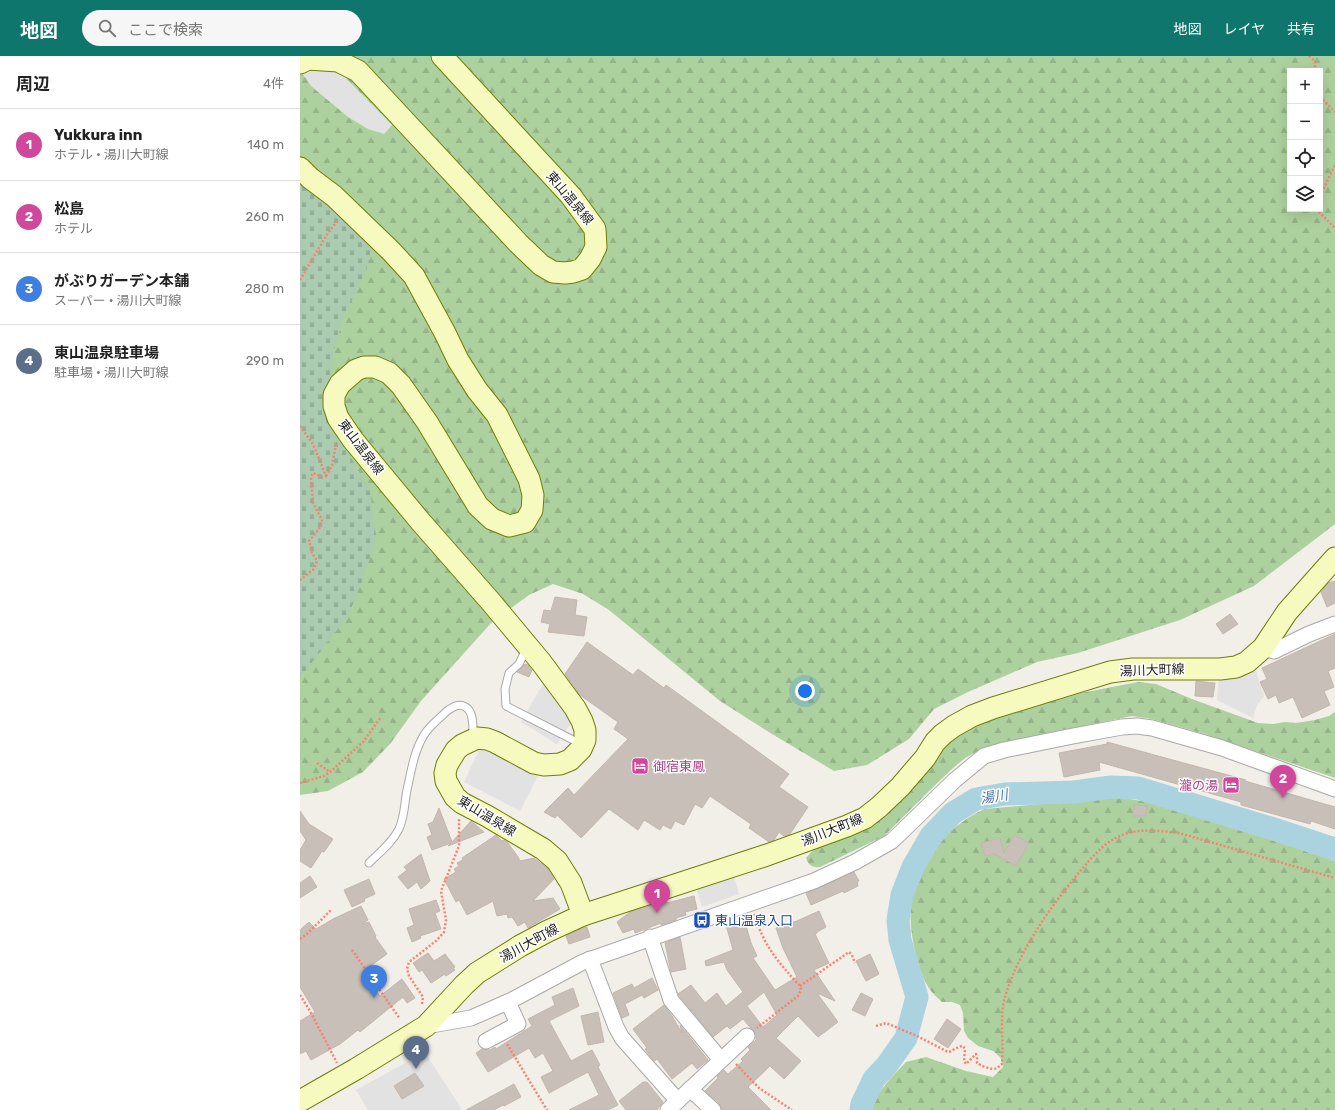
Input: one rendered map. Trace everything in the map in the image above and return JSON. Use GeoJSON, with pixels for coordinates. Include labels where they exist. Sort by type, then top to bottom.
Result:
{"type":"FeatureCollection","features":[{"type":"Feature","properties":{"kind":"main road","name":"東山温泉線"},"geometry":{"type":"LineString","coordinates":[[300,63],[308,59],[338,61],[358,71],[512,238],[540,265],[553,272],[565,273],[582,269],[590,259],[596,247],[595,229],[571,196],[442,56]]}},
{"type":"Feature","properties":{"kind":"main road","name":"東山温泉線"},"geometry":{"type":"LineString","coordinates":[[300,168],[310,178],[334,196],[414,276],[445,332],[458,360],[477,390],[497,415],[529,479],[533,495],[532,510],[525,522],[509,526],[492,519],[478,506],[426,422],[401,385],[389,374],[375,367],[364,367],[356,370],[340,384],[334,395],[334,406],[338,418],[353,440],[420,521],[542,662],[582,720],[585,730],[585,740],[583,745]]}},
{"type":"Feature","properties":{"kind":"main road","name":"湯川大町線"},"geometry":{"type":"LineString","coordinates":[[300,1101],[426,1026],[454,995],[477,973],[520,946],[548,931],[583,915],[767,855],[848,826],[865,818],[900,787],[943,734],[972,716],[993,708],[1110,672],[1133,669],[1220,669],[1236,667],[1247,662],[1263,648],[1287,612],[1335,558]]}},
{"type":"Feature","properties":{"kind":"main road","name":"東山温泉線"},"geometry":{"type":"LineString","coordinates":[[473,739],[456,750],[447,765],[445,773],[446,781],[455,797],[459,801],[544,849],[557,861],[571,883],[583,915]]}},
{"type":"Feature","properties":{"kind":"main road"},"geometry":{"type":"LineString","coordinates":[[473,739],[487,739],[534,763],[544,765],[560,764],[570,760],[583,745]]}},
{"type":"Feature","properties":{"kind":"street"},"geometry":{"type":"LineString","coordinates":[[1263,648],[1274,651],[1309,634],[1335,624]]}},
{"type":"Feature","properties":{"kind":"street"},"geometry":{"type":"LineString","coordinates":[[426,1026],[471,1018],[508,1002],[590,959],[750,902],[814,881],[855,862],[892,842],[955,780],[984,756],[1004,750],[1122,727],[1137,726],[1152,728],[1222,748],[1335,789]]}},
{"type":"Feature","properties":{"kind":"street"},"geometry":{"type":"LineString","coordinates":[[650,937],[671,1000],[724,1058]]}},
{"type":"Feature","properties":{"kind":"street"},"geometry":{"type":"LineString","coordinates":[[590,959],[616,1027],[622,1038],[673,1105],[747,1036]]}},
{"type":"Feature","properties":{"kind":"street"},"geometry":{"type":"LineString","coordinates":[[486,1041],[518,1024],[508,1002]]}},
{"type":"Feature","properties":{"kind":"street"},"geometry":{"type":"LineString","coordinates":[[690,1089],[713,1110]]}},
{"type":"Feature","properties":{"kind":"lane"},"geometry":{"type":"LineString","coordinates":[[528,646],[518,664],[509,673],[505,689],[506,706],[583,745]]}},
{"type":"Feature","properties":{"kind":"lane"},"geometry":{"type":"LineString","coordinates":[[369,863],[391,842],[398,830],[404,815],[414,757],[424,735],[451,708],[458,704],[464,705],[470,710],[472,715],[473,739]]}},
{"type":"Feature","properties":{"kind":"path"},"geometry":{"type":"LineString","coordinates":[[1309,56],[1315,62],[1315,68]]}},
{"type":"Feature","properties":{"kind":"path"},"geometry":{"type":"LineString","coordinates":[[1323,100],[1335,112]]}},
{"type":"Feature","properties":{"kind":"path"},"geometry":{"type":"LineString","coordinates":[[1323,190],[1335,165]]}},
{"type":"Feature","properties":{"kind":"path"},"geometry":{"type":"LineString","coordinates":[[1319,212],[1335,228]]}},
{"type":"Feature","properties":{"kind":"path"},"geometry":{"type":"LineString","coordinates":[[300,280],[326,236],[340,217]]}},
{"type":"Feature","properties":{"kind":"path"},"geometry":{"type":"LineString","coordinates":[[300,426],[313,444],[326,476],[322,477],[313,473],[311,476],[313,503],[322,520],[319,529],[309,541],[312,553],[317,561],[314,569],[300,580]]}},
{"type":"Feature","properties":{"kind":"path"},"geometry":{"type":"LineString","coordinates":[[300,783],[324,776],[330,772],[363,742],[381,718]]}},
{"type":"Feature","properties":{"kind":"path"},"geometry":{"type":"LineString","coordinates":[[317,763],[330,772]]}},
{"type":"Feature","properties":{"kind":"path"},"geometry":{"type":"LineString","coordinates":[[422,1004],[423,997],[409,976],[407,969],[409,962],[436,941],[444,932],[446,920],[441,891],[459,846],[459,801]]}},
{"type":"Feature","properties":{"kind":"path"},"geometry":{"type":"LineString","coordinates":[[876,1026],[886,1023],[917,1036],[948,1052],[954,1051],[960,1046],[963,1046],[965,1049],[964,1061],[966,1064],[976,1054],[979,1065],[992,1069],[997,1068],[1002,1064],[1004,1004],[1012,979],[1027,948],[1046,916],[1097,852],[1112,840],[1122,835],[1152,830],[1179,833],[1335,878]]}},
{"type":"Feature","properties":{"kind":"path"},"geometry":{"type":"LineString","coordinates":[[747,1036],[798,996],[801,990],[800,986],[780,964],[766,945],[759,931],[750,902]]}},
{"type":"Feature","properties":{"kind":"path"},"geometry":{"type":"LineString","coordinates":[[300,939],[308,933],[332,908]]}},
{"type":"Feature","properties":{"kind":"path"},"geometry":{"type":"LineString","coordinates":[[352,950],[400,1019]]}},
{"type":"Feature","properties":{"kind":"path"},"geometry":{"type":"LineString","coordinates":[[800,986],[849,952],[852,955],[854,963]]}},
{"type":"Feature","properties":{"kind":"path"},"geometry":{"type":"LineString","coordinates":[[300,995],[344,1076]]}},
{"type":"Feature","properties":{"kind":"path"},"geometry":{"type":"LineString","coordinates":[[500,1033],[547,1110]]}},
{"type":"Feature","properties":{"kind":"path"},"geometry":{"type":"LineString","coordinates":[[724,1058],[759,1088],[792,1110]]}},
{"type":"Feature","properties":{"kind":"green space"},"geometry":{"type":"Polygon","coordinates":[[[300,56],[1335,56],[1335,524],[1254,586],[1180,620],[1078,653],[1037,662],[968,692],[934,709],[909,739],[867,765],[834,771],[720,701],[609,610],[583,594],[553,584],[529,595],[492,622],[421,701],[390,744],[363,772],[328,791],[300,795],[300,56]]]}},
{"type":"Feature","properties":{"kind":"green space"},"geometry":{"type":"Polygon","coordinates":[[[300,180],[369,240],[371,252],[366,271],[344,316],[333,353],[327,392],[328,417],[370,491],[376,536],[365,574],[348,616],[300,676],[300,180]]]}},
{"type":"Feature","properties":{"kind":"green space"},"geometry":{"type":"Polygon","coordinates":[[[1138,682],[1156,684],[1258,723],[1296,723],[1315,720],[1329,716],[1335,712],[1335,778],[1205,734],[1152,719],[1132,716],[1011,741],[976,752],[965,758],[953,768],[884,836],[820,867],[811,866],[808,862],[806,858],[814,849],[851,832],[946,744],[969,726],[1081,693],[1138,682]]]}},
{"type":"Feature","properties":{"kind":"green space"},"geometry":{"type":"Polygon","coordinates":[[[1118,797],[1174,808],[1335,861],[1335,1110],[869,1110],[876,1097],[889,1080],[906,1062],[926,1057],[966,1071],[993,1077],[1003,1067],[1001,1058],[993,1051],[978,1046],[968,1038],[964,1031],[963,1013],[960,1005],[952,1002],[942,1002],[931,991],[925,981],[916,955],[911,924],[911,900],[916,885],[940,843],[963,821],[984,809],[1118,797]]]}},
{"type":"Feature","properties":{"kind":"shaded area"},"geometry":{"type":"Polygon","coordinates":[[[315,68],[330,70],[344,76],[392,125],[384,134],[368,129],[348,117],[311,86],[302,73],[315,68]]]}},
{"type":"Feature","properties":{"kind":"shaded area"},"geometry":{"type":"Polygon","coordinates":[[[1255,665],[1264,696],[1257,705],[1253,718],[1217,700],[1219,677],[1255,665]]]}},
{"type":"Feature","properties":{"kind":"shaded area"},"geometry":{"type":"Polygon","coordinates":[[[544,682],[573,720],[557,744],[521,722],[544,682]]]}},
{"type":"Feature","properties":{"kind":"shaded area"},"geometry":{"type":"Polygon","coordinates":[[[480,748],[538,776],[520,811],[464,782],[480,748]]]}},
{"type":"Feature","properties":{"kind":"shaded area"},"geometry":{"type":"Polygon","coordinates":[[[734,877],[739,894],[702,907],[697,890],[734,877]]]}},
{"type":"Feature","properties":{"kind":"shaded area"},"geometry":{"type":"Polygon","coordinates":[[[425,1052],[461,1110],[368,1110],[356,1090],[425,1052]]]}},
{"type":"Feature","properties":{"kind":"building"},"geometry":{"type":"Polygon","coordinates":[[[1335,581],[1335,603],[1327,607],[1321,592],[1328,583],[1335,581]]]}},
{"type":"Feature","properties":{"kind":"building"},"geometry":{"type":"Polygon","coordinates":[[[555,597],[577,600],[575,615],[587,617],[584,636],[548,632],[550,624],[541,622],[544,610],[551,611],[555,597]]]}},
{"type":"Feature","properties":{"kind":"building"},"geometry":{"type":"Polygon","coordinates":[[[1230,614],[1238,624],[1223,634],[1216,624],[1230,614]]]}},
{"type":"Feature","properties":{"kind":"building"},"geometry":{"type":"Polygon","coordinates":[[[1335,634],[1335,668],[1328,671],[1334,687],[1324,691],[1330,705],[1302,718],[1293,697],[1279,703],[1276,695],[1268,699],[1260,682],[1267,679],[1262,668],[1335,634]]]}},
{"type":"Feature","properties":{"kind":"building"},"geometry":{"type":"Polygon","coordinates":[[[587,642],[633,675],[638,669],[664,688],[666,685],[789,774],[779,787],[808,807],[790,834],[784,836],[779,832],[774,840],[769,842],[749,828],[751,824],[710,796],[702,808],[695,804],[684,825],[675,821],[671,829],[663,825],[660,830],[644,820],[638,830],[609,809],[581,838],[557,815],[555,818],[544,812],[568,788],[574,795],[628,739],[614,729],[618,722],[580,695],[565,674],[587,642]]]}},
{"type":"Feature","properties":{"kind":"building"},"geometry":{"type":"Polygon","coordinates":[[[525,664],[532,670],[529,677],[517,672],[525,664]]]}},
{"type":"Feature","properties":{"kind":"building"},"geometry":{"type":"Polygon","coordinates":[[[1196,681],[1215,683],[1213,697],[1195,696],[1196,681]]]}},
{"type":"Feature","properties":{"kind":"building"},"geometry":{"type":"Polygon","coordinates":[[[1107,742],[1246,780],[1245,781],[1335,807],[1335,829],[1311,821],[1310,824],[1241,805],[1241,802],[1099,762],[1100,770],[1064,777],[1059,753],[1107,744],[1107,742]]]}},
{"type":"Feature","properties":{"kind":"building"},"geometry":{"type":"Polygon","coordinates":[[[1134,805],[1147,806],[1146,816],[1133,816],[1134,805]]]}},
{"type":"Feature","properties":{"kind":"building"},"geometry":{"type":"Polygon","coordinates":[[[439,808],[452,842],[471,821],[484,832],[448,846],[451,843],[432,850],[427,837],[432,835],[428,824],[433,822],[439,808]]]}},
{"type":"Feature","properties":{"kind":"building"},"geometry":{"type":"Polygon","coordinates":[[[300,811],[309,824],[333,839],[324,852],[322,851],[311,868],[300,861],[300,850],[306,840],[300,831],[300,811]]]}},
{"type":"Feature","properties":{"kind":"building"},"geometry":{"type":"Polygon","coordinates":[[[496,835],[502,841],[504,840],[508,843],[520,861],[534,858],[548,869],[554,879],[533,901],[553,898],[560,909],[528,928],[525,922],[518,926],[512,917],[508,918],[507,914],[497,916],[493,901],[467,915],[459,900],[456,902],[444,879],[456,872],[454,869],[459,866],[457,863],[463,860],[462,858],[496,835]]]}},
{"type":"Feature","properties":{"kind":"building"},"geometry":{"type":"Polygon","coordinates":[[[1014,835],[1029,843],[1016,866],[994,854],[985,856],[981,843],[1000,838],[1004,853],[1014,835]]]}},
{"type":"Feature","properties":{"kind":"building"},"geometry":{"type":"Polygon","coordinates":[[[421,854],[430,881],[421,889],[417,882],[408,889],[398,877],[407,870],[404,867],[421,854]]]}},
{"type":"Feature","properties":{"kind":"building"},"geometry":{"type":"Polygon","coordinates":[[[854,872],[859,881],[857,882],[858,886],[844,893],[843,891],[811,905],[806,893],[854,872]]]}},
{"type":"Feature","properties":{"kind":"building"},"geometry":{"type":"Polygon","coordinates":[[[310,876],[317,887],[300,898],[300,883],[310,876]]]}},
{"type":"Feature","properties":{"kind":"building"},"geometry":{"type":"Polygon","coordinates":[[[369,879],[375,894],[352,907],[344,890],[369,879]]]}},
{"type":"Feature","properties":{"kind":"building"},"geometry":{"type":"Polygon","coordinates":[[[694,896],[697,909],[685,912],[686,915],[676,918],[676,920],[661,925],[661,923],[635,933],[634,929],[623,933],[617,922],[630,912],[666,901],[667,903],[694,896]]]}},
{"type":"Feature","properties":{"kind":"building"},"geometry":{"type":"Polygon","coordinates":[[[436,900],[440,911],[435,913],[441,929],[420,936],[421,938],[412,942],[407,928],[414,925],[409,909],[436,900]]]}},
{"type":"Feature","properties":{"kind":"building"},"geometry":{"type":"Polygon","coordinates":[[[361,906],[368,920],[362,924],[369,922],[376,936],[375,937],[387,954],[362,972],[380,996],[402,979],[415,998],[407,1003],[403,997],[360,1032],[358,1030],[340,1044],[311,1060],[306,1051],[300,1054],[300,1021],[315,1012],[300,987],[300,930],[309,922],[316,929],[361,906]]]}},
{"type":"Feature","properties":{"kind":"building"},"geometry":{"type":"Polygon","coordinates":[[[819,911],[826,927],[815,934],[829,963],[814,970],[835,1001],[817,993],[838,1022],[818,1037],[798,1016],[776,1038],[801,1061],[784,1079],[770,1066],[748,1087],[771,1110],[722,1110],[719,1103],[705,1091],[724,1070],[728,1074],[743,1061],[741,1059],[750,1050],[748,1047],[756,1040],[756,1034],[743,1019],[730,1029],[727,1026],[713,1037],[678,994],[691,985],[705,1003],[717,993],[726,1006],[743,992],[727,970],[724,962],[706,966],[705,961],[733,950],[726,925],[737,921],[738,924],[745,922],[751,943],[757,956],[753,958],[775,990],[797,977],[783,948],[776,928],[797,921],[819,911]],[[764,992],[747,1006],[763,1027],[777,1015],[764,992]]]}},
{"type":"Feature","properties":{"kind":"building"},"geometry":{"type":"Polygon","coordinates":[[[587,927],[590,937],[569,944],[566,936],[587,927]]]}},
{"type":"Feature","properties":{"kind":"building"},"geometry":{"type":"Polygon","coordinates":[[[680,937],[686,969],[671,972],[665,943],[680,937]]]}},
{"type":"Feature","properties":{"kind":"building"},"geometry":{"type":"Polygon","coordinates":[[[428,953],[434,961],[445,954],[455,967],[453,968],[455,970],[446,976],[445,974],[431,983],[422,970],[419,972],[413,963],[428,953]]]}},
{"type":"Feature","properties":{"kind":"building"},"geometry":{"type":"Polygon","coordinates":[[[870,954],[879,974],[866,981],[856,961],[870,954]]]}},
{"type":"Feature","properties":{"kind":"building"},"geometry":{"type":"Polygon","coordinates":[[[652,978],[658,990],[644,998],[642,995],[625,1004],[629,1015],[622,1018],[613,993],[632,984],[634,988],[652,978]]]}},
{"type":"Feature","properties":{"kind":"building"},"geometry":{"type":"Polygon","coordinates":[[[573,988],[579,1006],[549,1021],[571,1061],[592,1050],[600,1065],[598,1067],[618,1105],[608,1110],[569,1110],[599,1095],[588,1072],[549,1093],[541,1077],[553,1071],[543,1053],[535,1058],[529,1048],[488,1072],[476,1053],[482,1049],[490,1050],[495,1047],[496,1049],[532,1026],[528,1019],[555,1005],[552,997],[573,988]]]}},
{"type":"Feature","properties":{"kind":"building"},"geometry":{"type":"Polygon","coordinates":[[[861,993],[873,999],[865,1016],[852,1010],[861,993]]]}},
{"type":"Feature","properties":{"kind":"building"},"geometry":{"type":"Polygon","coordinates":[[[664,1005],[682,1033],[680,1025],[708,1060],[697,1069],[692,1063],[672,1079],[657,1059],[654,1061],[645,1049],[647,1048],[633,1029],[664,1005]]]}},
{"type":"Feature","properties":{"kind":"building"},"geometry":{"type":"Polygon","coordinates":[[[598,1012],[604,1042],[588,1045],[581,1016],[598,1012]]]}},
{"type":"Feature","properties":{"kind":"building"},"geometry":{"type":"Polygon","coordinates":[[[947,1019],[961,1029],[948,1048],[934,1039],[947,1019]]]}},
{"type":"Feature","properties":{"kind":"building"},"geometry":{"type":"Polygon","coordinates":[[[415,1073],[424,1086],[402,1099],[394,1086],[415,1073]]]}},
{"type":"Feature","properties":{"kind":"building"},"geometry":{"type":"Polygon","coordinates":[[[643,1082],[647,1082],[663,1102],[657,1110],[626,1110],[619,1101],[643,1082]]]}},
{"type":"Feature","properties":{"kind":"building"},"geometry":{"type":"Polygon","coordinates":[[[514,1084],[521,1097],[494,1110],[466,1110],[514,1084]]]}},
{"type":"Feature","properties":{"kind":"waterway","name":"湯川"},"geometry":{"type":"LineString","coordinates":[[861,1110],[862,1104],[874,1079],[887,1065],[906,1038],[917,997],[900,940],[898,920],[902,895],[913,867],[931,836],[953,813],[976,799],[1005,794],[1074,792],[1111,787],[1138,788],[1335,849]]}},
{"type":"Feature","properties":{"kind":"place","name":"御宿東鳳"},"geometry":{"type":"Point","coordinates":[640,766]}},
{"type":"Feature","properties":{"kind":"place","name":"瀧の湯"},"geometry":{"type":"Point","coordinates":[1231,785]}},
{"type":"Feature","properties":{"kind":"place","name":"松島"},"geometry":{"type":"Point","coordinates":[1283,798]}},
{"type":"Feature","properties":{"kind":"place","name":"Yukkura inn"},"geometry":{"type":"Point","coordinates":[657,913]}},
{"type":"Feature","properties":{"kind":"place","name":"東山温泉入口"},"geometry":{"type":"Point","coordinates":[702,920]}},
{"type":"Feature","properties":{"kind":"place","name":"がぶりガーデン本舗"},"geometry":{"type":"Point","coordinates":[374,998]}},
{"type":"Feature","properties":{"kind":"place","name":"東山温泉駐車場"},"geometry":{"type":"Point","coordinates":[416,1069]}}]}
